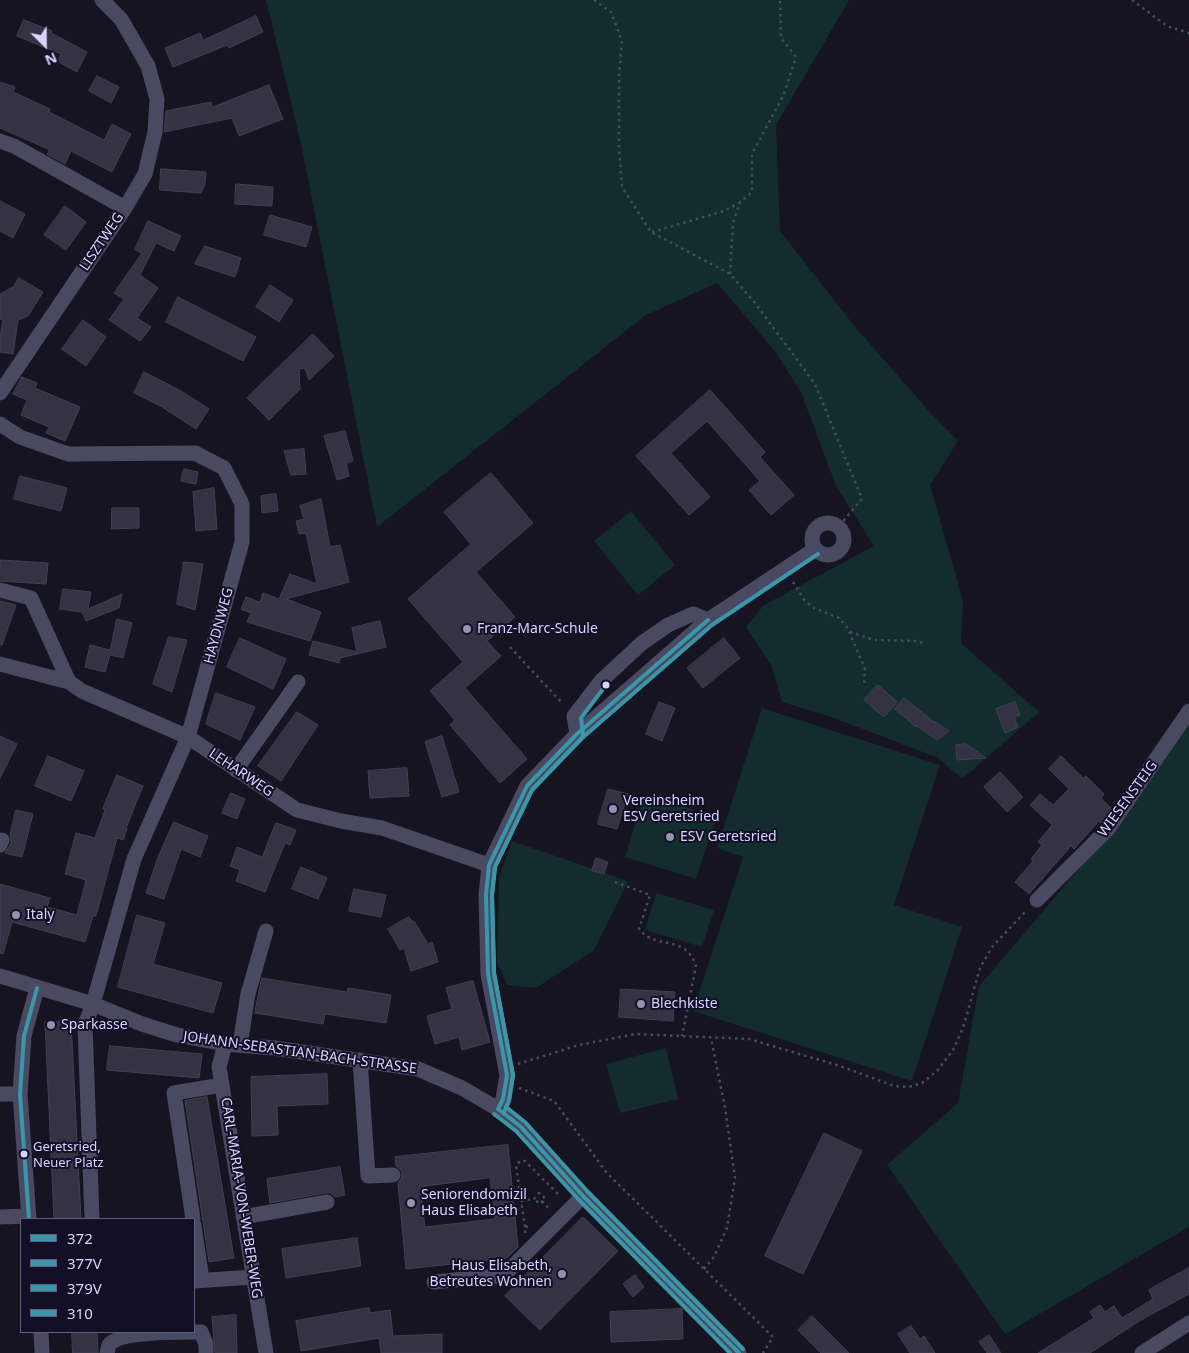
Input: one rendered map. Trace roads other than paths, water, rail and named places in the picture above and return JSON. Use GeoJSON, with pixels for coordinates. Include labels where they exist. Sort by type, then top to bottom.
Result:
{"type":"FeatureCollection","features":[{"type":"Feature","properties":{"kind":"street"},"geometry":{"type":"LineString","coordinates":[[102,0],[121,19],[148,66],[157,99],[155,132],[145,174],[125,208]]}},
{"type":"Feature","properties":{"kind":"street","name":"LISZTWEG"},"geometry":{"type":"LineString","coordinates":[[0,141],[14,146],[125,208],[0,392]]}},
{"type":"Feature","properties":{"kind":"street","name":"HAYDNWEG"},"geometry":{"type":"LineString","coordinates":[[0,424],[20,437],[68,454],[195,453],[224,468],[242,504],[242,542],[188,737],[134,860],[93,1004],[85,1025],[92,1218]]}},
{"type":"Feature","properties":{"kind":"street"},"geometry":{"type":"LineString","coordinates":[[825,522],[834,523],[839,526],[844,536],[842,547],[831,555],[820,553],[815,549],[812,543],[815,528],[825,522]]}},
{"type":"Feature","properties":{"kind":"street"},"geometry":{"type":"LineString","coordinates":[[498,1108],[503,1099],[506,1075],[488,974],[486,895],[489,865],[527,786],[577,734],[708,620],[815,549]]}},
{"type":"Feature","properties":{"kind":"street"},"geometry":{"type":"LineString","coordinates":[[0,590],[30,598],[69,682]]}},
{"type":"Feature","properties":{"kind":"street"},"geometry":{"type":"LineString","coordinates":[[577,734],[574,716],[601,681],[642,643],[668,625],[693,614],[708,620]]}},
{"type":"Feature","properties":{"kind":"street","name":"LEHARWEG"},"geometry":{"type":"LineString","coordinates":[[0,664],[69,682],[82,691],[188,737],[297,810],[341,822],[382,828],[489,865]]}},
{"type":"Feature","properties":{"kind":"street"},"geometry":{"type":"LineString","coordinates":[[236,770],[298,682]]}},
{"type":"Feature","properties":{"kind":"street","name":"WIESENSTEIG"},"geometry":{"type":"LineString","coordinates":[[1037,900],[1108,829],[1189,711]]}},
{"type":"Feature","properties":{"kind":"street","name":"CARL-MARIA-VON-WEBER-WEG"},"geometry":{"type":"LineString","coordinates":[[266,931],[232,1045],[219,1068],[266,1353]]}},
{"type":"Feature","properties":{"kind":"street","name":"JOHANN-SEBASTIAN-BACH-STRASSE"},"geometry":{"type":"LineString","coordinates":[[0,976],[93,1004],[142,1024],[177,1035],[232,1045],[274,1048],[418,1069],[462,1088],[498,1108],[520,1126],[584,1196],[739,1353]]}},
{"type":"Feature","properties":{"kind":"street"},"geometry":{"type":"LineString","coordinates":[[0,1217],[29,1218],[20,1094],[24,1036],[37,988]]}},
{"type":"Feature","properties":{"kind":"street"},"geometry":{"type":"LineString","coordinates":[[360,1060],[368,1176],[393,1175]]}},
{"type":"Feature","properties":{"kind":"street"},"geometry":{"type":"LineString","coordinates":[[193,1218],[174,1093],[222,1085]]}},
{"type":"Feature","properties":{"kind":"street"},"geometry":{"type":"LineString","coordinates":[[0,1094],[20,1094]]}},
{"type":"Feature","properties":{"kind":"street"},"geometry":{"type":"LineString","coordinates":[[434,1282],[496,1276],[508,1271],[584,1196]]}},
{"type":"Feature","properties":{"kind":"street"},"geometry":{"type":"LineString","coordinates":[[243,1217],[327,1202]]}},
{"type":"Feature","properties":{"kind":"street"},"geometry":{"type":"LineString","coordinates":[[195,1239],[198,1281],[254,1277]]}},
{"type":"Feature","properties":{"kind":"street"},"geometry":{"type":"LineString","coordinates":[[1142,1353],[1189,1324]]}},
{"type":"Feature","properties":{"kind":"street"},"geometry":{"type":"LineString","coordinates":[[195,1332],[201,1332],[206,1344],[206,1353]]}},
{"type":"Feature","properties":{"kind":"street"},"geometry":{"type":"LineString","coordinates":[[41,1333],[42,1353]]}},
{"type":"Feature","properties":{"kind":"street"},"geometry":{"type":"LineString","coordinates":[[107,1353],[109,1345],[118,1339],[132,1335],[173,1333]]}},
{"type":"Feature","properties":{"kind":"place","name":"Franz-Marc-Schule"},"geometry":{"type":"Point","coordinates":[467,629]}},
{"type":"Feature","properties":{"kind":"place","name":"Vereinsheim ESV Geretsried"},"geometry":{"type":"Point","coordinates":[613,809]}},
{"type":"Feature","properties":{"kind":"place","name":"ESV Geretsried"},"geometry":{"type":"Point","coordinates":[670,837]}},
{"type":"Feature","properties":{"kind":"place","name":"Italy"},"geometry":{"type":"Point","coordinates":[16,915]}},
{"type":"Feature","properties":{"kind":"place","name":"Blechkiste"},"geometry":{"type":"Point","coordinates":[641,1004]}},
{"type":"Feature","properties":{"kind":"place","name":"Sparkasse"},"geometry":{"type":"Point","coordinates":[51,1025]}},
{"type":"Feature","properties":{"kind":"place","name":"Geretsried, Neuer Platz"},"geometry":{"type":"Point","coordinates":[24,1154]}},
{"type":"Feature","properties":{"kind":"place","name":"Seniorendomizil Haus Elisabeth"},"geometry":{"type":"Point","coordinates":[411,1203]}},
{"type":"Feature","properties":{"kind":"place","name":"Haus Elisabeth, Betreutes Wohnen"},"geometry":{"type":"Point","coordinates":[562,1274]}}]}
